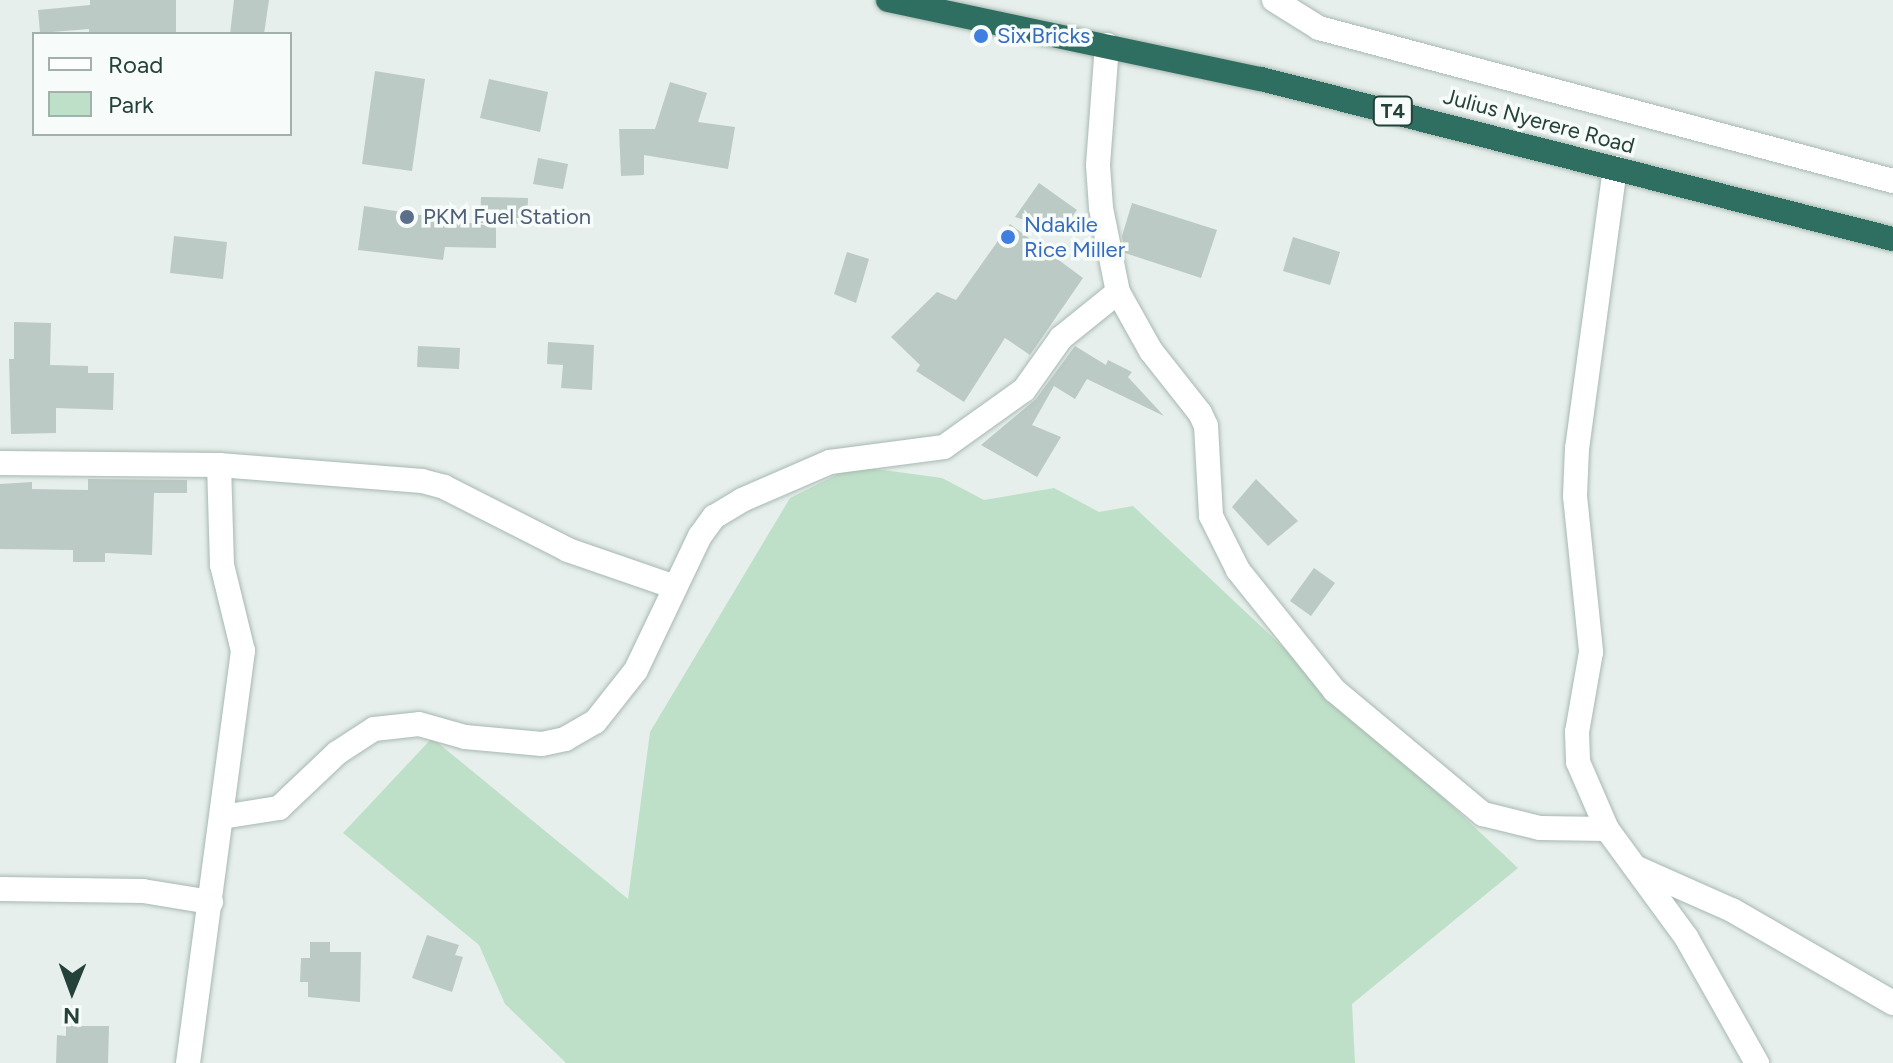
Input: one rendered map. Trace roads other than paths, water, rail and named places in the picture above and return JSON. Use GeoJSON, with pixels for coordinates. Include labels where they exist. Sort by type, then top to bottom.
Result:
{"type":"FeatureCollection","features":[{"type":"Feature","properties":{"kind":"highway","name":"Julius Nyerere Road"},"geometry":{"type":"LineString","coordinates":[[888,0],[1107,45],[1893,239]]}},
{"type":"Feature","properties":{"kind":"street"},"geometry":{"type":"LineString","coordinates":[[1274,0],[1319,28],[1893,181]]}},
{"type":"Feature","properties":{"kind":"street"},"geometry":{"type":"LineString","coordinates":[[1107,45],[1098,165],[1101,208],[1118,292],[1151,351],[1206,426],[1207,499],[1227,551],[1264,606],[1334,690],[1483,814],[1540,828],[1607,829]]}},
{"type":"Feature","properties":{"kind":"street"},"geometry":{"type":"LineString","coordinates":[[1615,168],[1581,404],[1575,496],[1591,652],[1576,747],[1586,786],[1607,829],[1686,937],[1757,1063]]}},
{"type":"Feature","properties":{"kind":"street"},"geometry":{"type":"LineString","coordinates":[[222,817],[279,808],[355,739],[385,727],[419,724],[507,743],[565,739],[595,722],[636,670],[675,587],[714,517],[742,500],[830,462],[944,447],[1024,390],[1061,338],[1118,292]]}},
{"type":"Feature","properties":{"kind":"street"},"geometry":{"type":"LineString","coordinates":[[0,463],[219,465],[433,484],[568,550],[675,587]]}},
{"type":"Feature","properties":{"kind":"street"},"geometry":{"type":"LineString","coordinates":[[188,1063],[222,817],[226,747],[243,651],[222,565],[219,465]]}},
{"type":"Feature","properties":{"kind":"street"},"geometry":{"type":"LineString","coordinates":[[1632,866],[1732,910],[1893,1003]]}},
{"type":"Feature","properties":{"kind":"street"},"geometry":{"type":"LineString","coordinates":[[0,889],[143,891],[211,902]]}},
{"type":"Feature","properties":{"kind":"place","name":"Six Bricks"},"geometry":{"type":"Point","coordinates":[981,36]}},
{"type":"Feature","properties":{"kind":"place","name":"PKM Fuel Station"},"geometry":{"type":"Point","coordinates":[407,217]}},
{"type":"Feature","properties":{"kind":"place","name":"Ndakile Rice Miller"},"geometry":{"type":"Point","coordinates":[1008,237]}}]}
